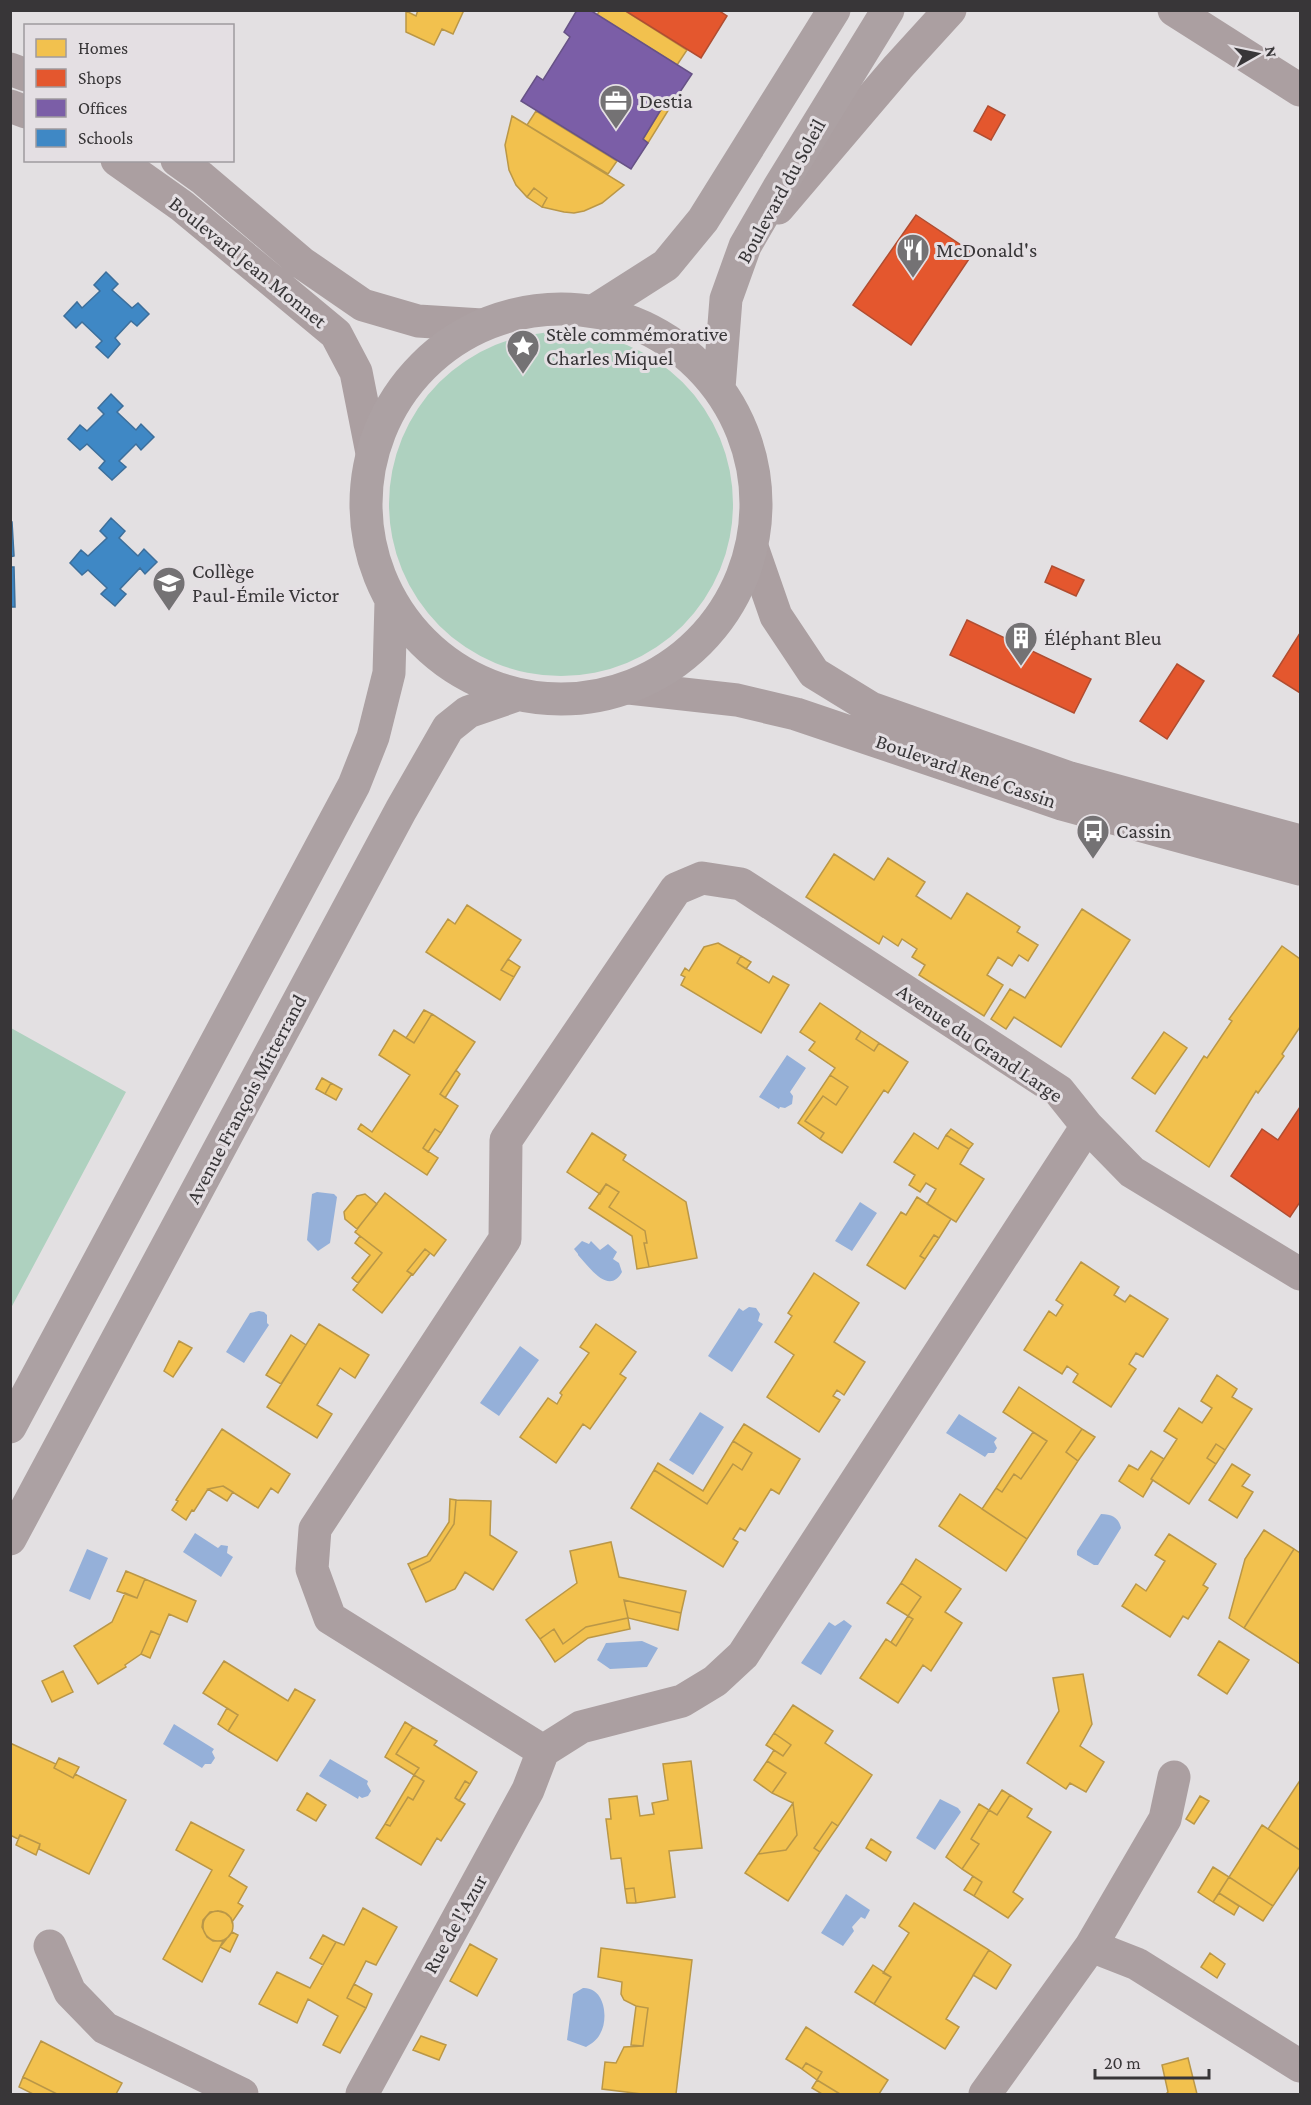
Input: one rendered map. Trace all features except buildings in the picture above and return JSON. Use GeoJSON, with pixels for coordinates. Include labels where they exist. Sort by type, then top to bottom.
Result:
{"type":"FeatureCollection","features":[{"type":"Feature","properties":{"kind":"main road"},"geometry":{"type":"LineString","coordinates":[[594,311],[666,265],[703,220],[834,10]]}},
{"type":"Feature","properties":{"kind":"main road","name":"Boulevard du Soleil"},"geometry":{"type":"LineString","coordinates":[[719,388],[726,299],[746,246],[778,189],[888,10]]}},
{"type":"Feature","properties":{"kind":"main road"},"geometry":{"type":"LineString","coordinates":[[556,308],[594,311],[642,325],[685,352],[719,388],[745,437],[757,491],[752,547],[736,593],[709,633],[673,666],[629,688],[574,700],[517,695],[466,676],[424,644],[392,602],[372,554],[368,529],[366,504],[372,453],[388,412],[412,376],[445,347],[482,325],[519,313],[556,308]]}},
{"type":"Feature","properties":{"kind":"main road"},"geometry":{"type":"LineString","coordinates":[[10,1427],[354,785],[373,737],[389,673],[392,602]]}},
{"type":"Feature","properties":{"kind":"main road","name":"Avenue François Mitterrand"},"geometry":{"type":"LineString","coordinates":[[10,1539],[390,831],[448,728],[468,712],[517,695]]}},
{"type":"Feature","properties":{"kind":"street"},"geometry":{"type":"LineString","coordinates":[[746,246],[898,67],[950,10]]}},
{"type":"Feature","properties":{"kind":"street"},"geometry":{"type":"LineString","coordinates":[[1174,10],[1300,90]]}},
{"type":"Feature","properties":{"kind":"street","name":"Boulevard Jean Monnet"},"geometry":{"type":"LineString","coordinates":[[120,162],[182,206],[336,334],[356,372],[372,453]]}},
{"type":"Feature","properties":{"kind":"street","name":"Boulevard Jean Monnet"},"geometry":{"type":"LineString","coordinates":[[180,162],[202,178],[302,263],[363,305],[418,321],[482,325]]}},
{"type":"Feature","properties":{"kind":"street","name":"Boulevard René Cassin"},"geometry":{"type":"LineString","coordinates":[[752,547],[776,616],[814,673],[871,708],[1070,778],[1300,841]]}},
{"type":"Feature","properties":{"kind":"street","name":"Boulevard René Cassin"},"geometry":{"type":"LineString","coordinates":[[629,688],[737,699],[796,714],[1062,804],[1300,868]]}},
{"type":"Feature","properties":{"kind":"street","name":"Avenue du Grand Large"},"geometry":{"type":"LineString","coordinates":[[543,1751],[330,1618],[312,1569],[315,1529],[505,1239],[506,1140],[676,889],[702,878],[741,885],[1059,1092],[1087,1126],[1132,1172],[1300,1275]]}},
{"type":"Feature","properties":{"kind":"street"},"geometry":{"type":"LineString","coordinates":[[543,1751],[581,1727],[682,1701],[715,1681],[743,1654],[1087,1126]]}},
{"type":"Feature","properties":{"kind":"street","name":"Rue de l'Azur"},"geometry":{"type":"LineString","coordinates":[[362,2094],[528,1790],[543,1751]]}},
{"type":"Feature","properties":{"kind":"street"},"geometry":{"type":"LineString","coordinates":[[985,2094],[1091,1946],[1165,1819],[1174,1777]]}},
{"type":"Feature","properties":{"kind":"street"},"geometry":{"type":"LineString","coordinates":[[50,1946],[70,1992],[105,2028],[242,2094]]}},
{"type":"Feature","properties":{"kind":"street"},"geometry":{"type":"LineString","coordinates":[[1091,1946],[1137,1964],[1300,2066]]}},
{"type":"Feature","properties":{"kind":"green space"},"geometry":{"type":"Polygon","coordinates":[[[561,332],[595,335],[627,345],[657,361],[683,382],[704,408],[720,438],[730,470],[733,504],[730,538],[720,570],[704,600],[683,626],[657,647],[627,663],[595,673],[561,676],[527,673],[495,663],[465,647],[439,626],[418,600],[402,570],[392,538],[389,504],[392,470],[402,438],[418,408],[439,382],[465,361],[495,345],[527,335],[561,332]]]}},
{"type":"Feature","properties":{"kind":"green space"},"geometry":{"type":"Polygon","coordinates":[[[11,1028],[126,1092],[11,1308],[11,1028]]]}},
{"type":"Feature","properties":{"kind":"water"},"geometry":{"type":"Polygon","coordinates":[[[787,1055],[806,1068],[790,1092],[793,1096],[792,1104],[779,1109],[759,1097],[787,1055]]]}},
{"type":"Feature","properties":{"kind":"water"},"geometry":{"type":"Polygon","coordinates":[[[317,1192],[334,1194],[337,1197],[330,1243],[318,1251],[307,1240],[312,1194],[317,1192]]]}},
{"type":"Feature","properties":{"kind":"water"},"geometry":{"type":"Polygon","coordinates":[[[860,1202],[877,1213],[852,1251],[835,1241],[860,1202]]]}},
{"type":"Feature","properties":{"kind":"water"},"geometry":{"type":"Polygon","coordinates":[[[582,1241],[589,1244],[591,1241],[600,1250],[608,1244],[617,1252],[613,1259],[619,1263],[622,1272],[617,1279],[605,1280],[588,1266],[574,1249],[582,1241]]]}},
{"type":"Feature","properties":{"kind":"water"},"geometry":{"type":"Polygon","coordinates":[[[749,1307],[756,1308],[760,1314],[758,1321],[763,1324],[732,1372],[708,1356],[739,1308],[743,1311],[749,1307]]]}},
{"type":"Feature","properties":{"kind":"water"},"geometry":{"type":"Polygon","coordinates":[[[259,1311],[267,1315],[269,1325],[244,1363],[226,1352],[250,1313],[259,1311]]]}},
{"type":"Feature","properties":{"kind":"water"},"geometry":{"type":"Polygon","coordinates":[[[520,1346],[539,1360],[499,1416],[480,1403],[520,1346]]]}},
{"type":"Feature","properties":{"kind":"water"},"geometry":{"type":"Polygon","coordinates":[[[700,1412],[724,1427],[693,1475],[669,1460],[700,1412]]]}},
{"type":"Feature","properties":{"kind":"water"},"geometry":{"type":"Polygon","coordinates":[[[959,1414],[997,1438],[994,1442],[997,1448],[994,1453],[988,1453],[985,1457],[946,1433],[959,1414]]]}},
{"type":"Feature","properties":{"kind":"water"},"geometry":{"type":"Polygon","coordinates":[[[1101,1514],[1114,1517],[1121,1528],[1098,1565],[1094,1565],[1077,1555],[1077,1551],[1101,1514]]]}},
{"type":"Feature","properties":{"kind":"water"},"geometry":{"type":"Polygon","coordinates":[[[195,1533],[218,1548],[221,1545],[228,1546],[227,1553],[233,1557],[221,1577],[183,1552],[195,1533]]]}},
{"type":"Feature","properties":{"kind":"water"},"geometry":{"type":"Polygon","coordinates":[[[87,1549],[108,1558],[90,1600],[69,1591],[87,1549]]]}},
{"type":"Feature","properties":{"kind":"water"},"geometry":{"type":"Polygon","coordinates":[[[844,1620],[852,1626],[821,1675],[801,1663],[829,1622],[835,1626],[844,1620]]]}},
{"type":"Feature","properties":{"kind":"water"},"geometry":{"type":"Polygon","coordinates":[[[642,1641],[658,1648],[647,1667],[610,1669],[597,1660],[606,1643],[642,1641]]]}},
{"type":"Feature","properties":{"kind":"water"},"geometry":{"type":"Polygon","coordinates":[[[174,1724],[214,1749],[212,1752],[215,1758],[211,1764],[205,1764],[202,1768],[163,1744],[174,1724]]]}},
{"type":"Feature","properties":{"kind":"water"},"geometry":{"type":"Polygon","coordinates":[[[330,1759],[368,1781],[367,1784],[371,1791],[368,1796],[362,1798],[359,1796],[358,1799],[319,1776],[330,1759]]]}},
{"type":"Feature","properties":{"kind":"water"},"geometry":{"type":"Polygon","coordinates":[[[940,1799],[958,1808],[961,1812],[935,1850],[916,1838],[940,1799]]]}},
{"type":"Feature","properties":{"kind":"water"},"geometry":{"type":"Polygon","coordinates":[[[846,1894],[870,1910],[865,1919],[861,1917],[852,1927],[854,1931],[843,1946],[821,1933],[846,1894]]]}},
{"type":"Feature","properties":{"kind":"water"},"geometry":{"type":"Polygon","coordinates":[[[583,1988],[596,1993],[603,2005],[604,2013],[603,2028],[600,2034],[586,2047],[567,2040],[573,1994],[583,1988]]]}},
{"type":"Feature","properties":{"kind":"place","name":"Destia"},"geometry":{"type":"Point","coordinates":[616,130]}},
{"type":"Feature","properties":{"kind":"place","name":"McDonald's"},"geometry":{"type":"Point","coordinates":[913,279]}},
{"type":"Feature","properties":{"kind":"place","name":"Stèle commémorative Charles Miquel"},"geometry":{"type":"Point","coordinates":[523,375]}},
{"type":"Feature","properties":{"kind":"place","name":"Collège Paul-Émile Victor"},"geometry":{"type":"Point","coordinates":[169,612]}},
{"type":"Feature","properties":{"kind":"place","name":"Éléphant Bleu"},"geometry":{"type":"Point","coordinates":[1021,667]}},
{"type":"Feature","properties":{"kind":"place","name":"Cassin"},"geometry":{"type":"Point","coordinates":[1093,860]}}]}
